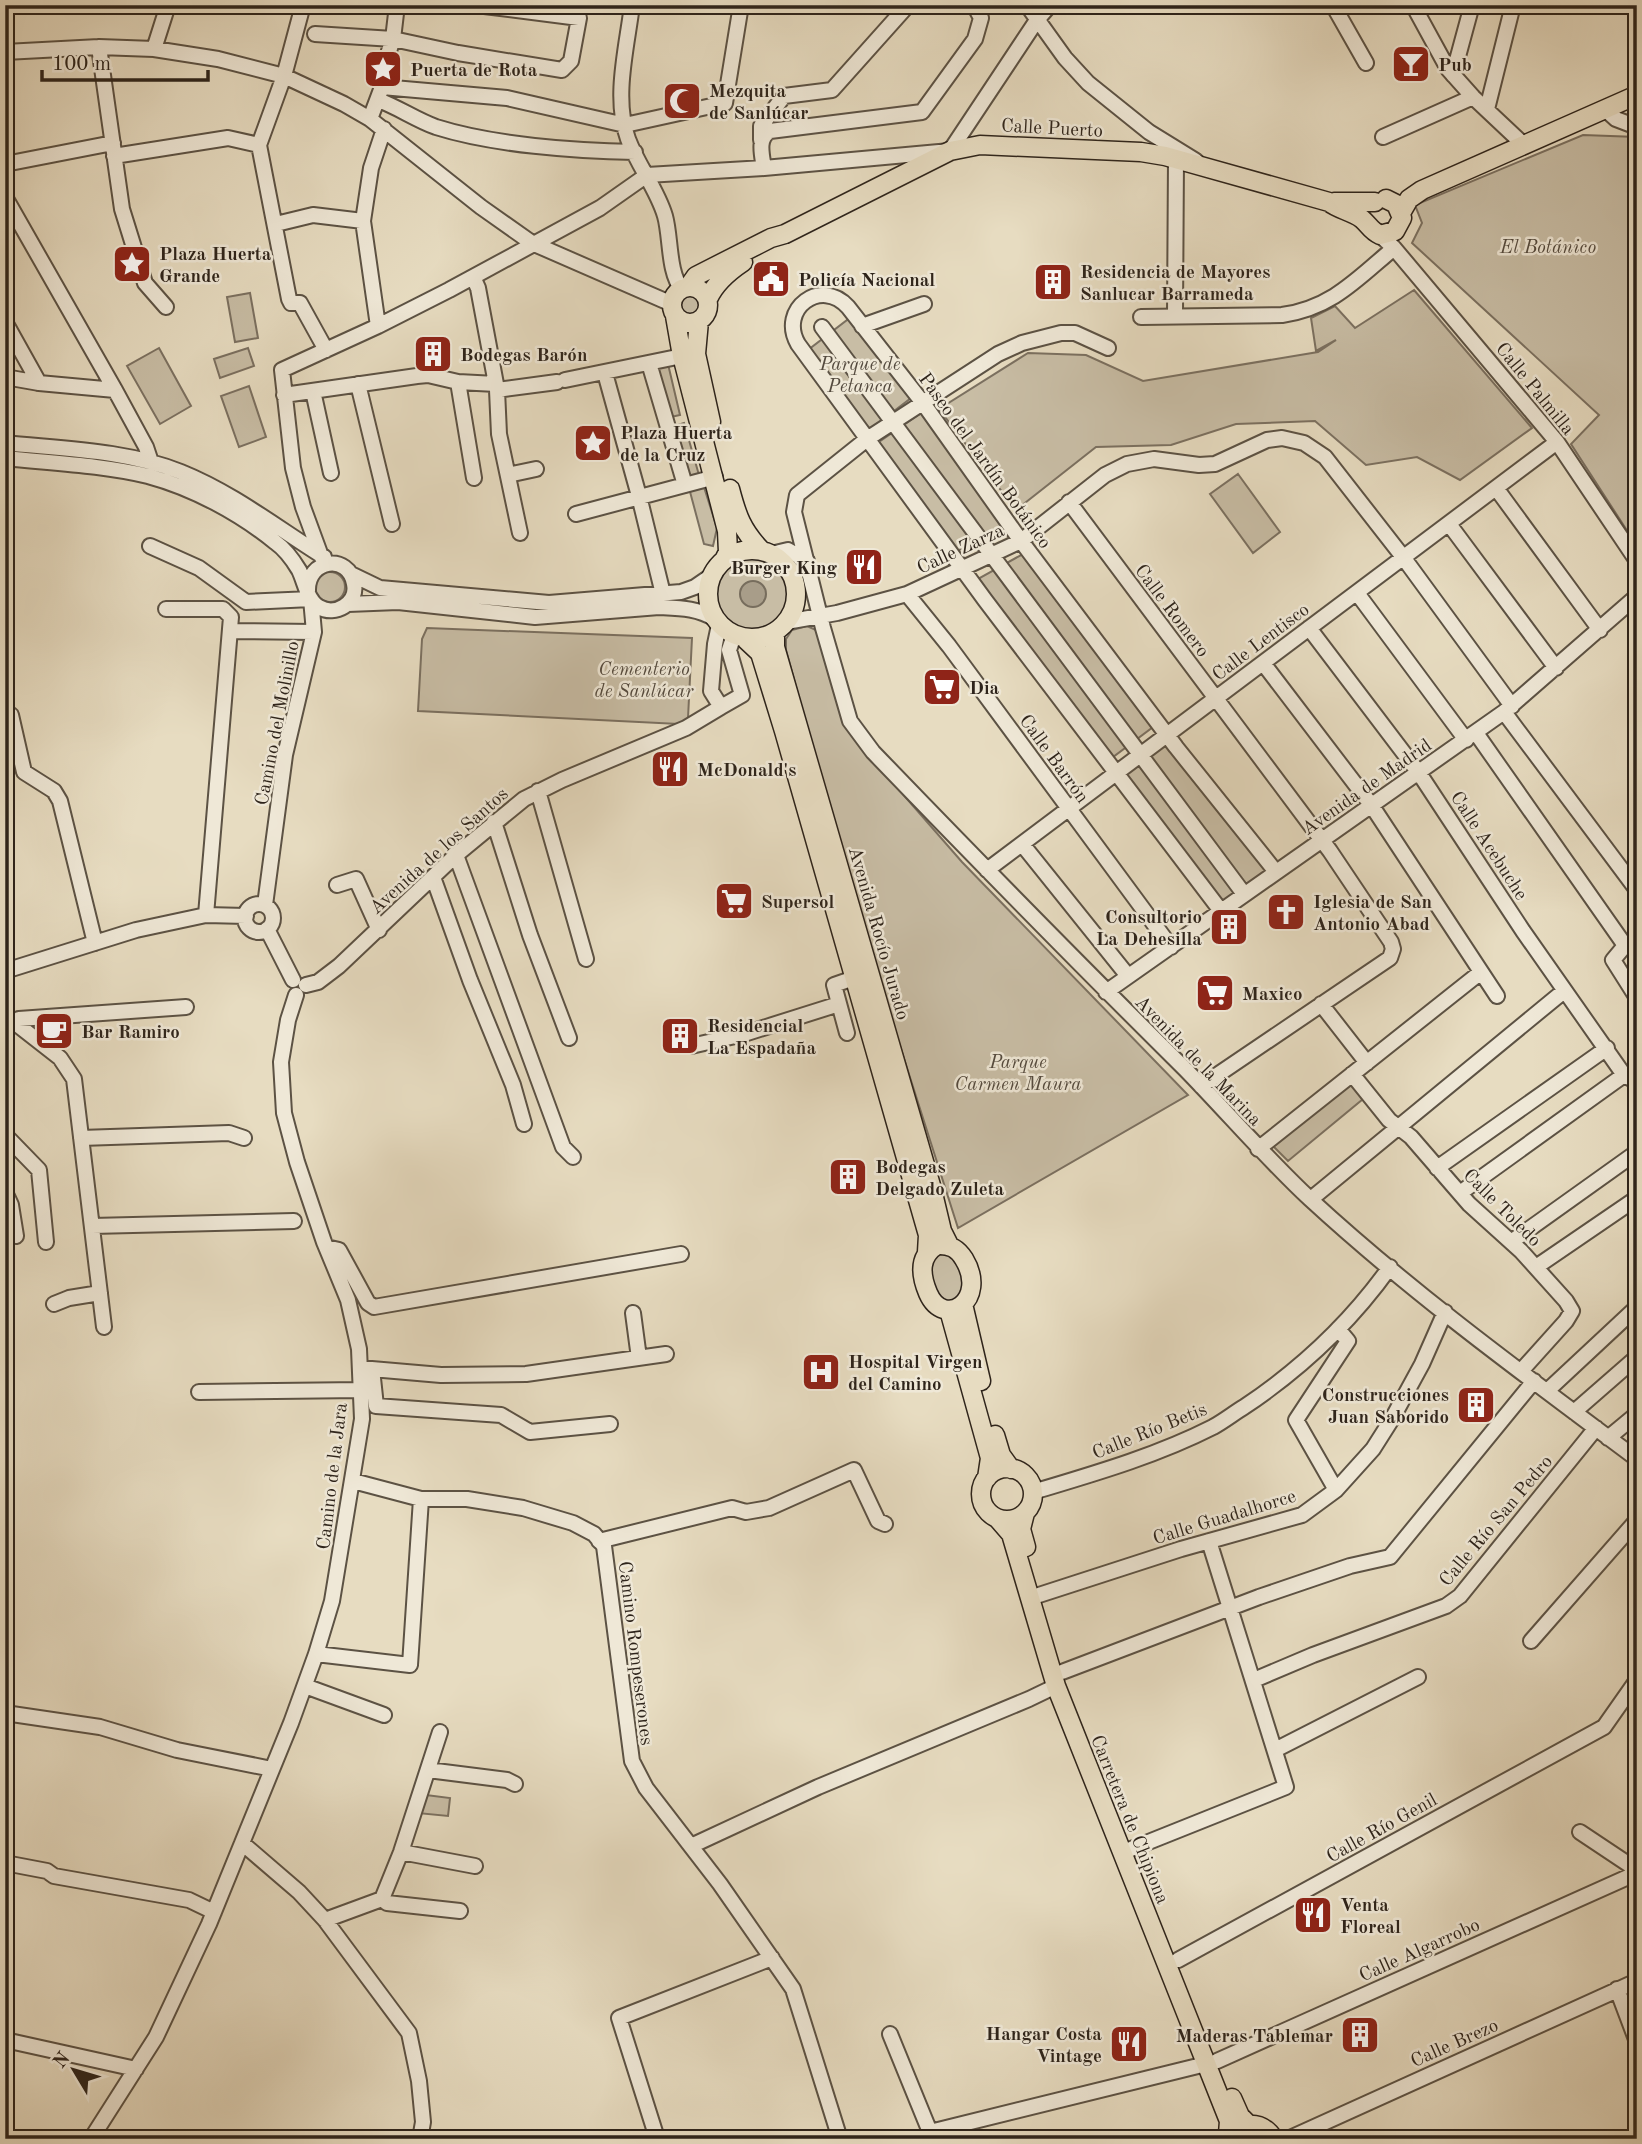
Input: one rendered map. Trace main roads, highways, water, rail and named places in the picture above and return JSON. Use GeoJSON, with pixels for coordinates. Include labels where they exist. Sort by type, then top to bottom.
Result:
{"type":"FeatureCollection","features":[{"type":"Feature","properties":{"kind":"main road","name":"Calle Puerto"},"geometry":{"type":"LineString","coordinates":[[1401,213],[1409,199],[1422,190],[1637,95]]}},
{"type":"Feature","properties":{"kind":"main road","name":"Calle Puerto"},"geometry":{"type":"LineString","coordinates":[[699,321],[706,314],[712,289],[720,280],[785,234],[950,151],[980,145],[1141,152],[1199,165],[1329,202],[1380,201],[1422,190]]}},
{"type":"Feature","properties":{"kind":"main road"},"geometry":{"type":"LineString","coordinates":[[1380,201],[1396,204],[1401,213],[1401,223],[1384,235],[1367,213],[1380,201]]}},
{"type":"Feature","properties":{"kind":"main road","name":"Calle Puerto"},"geometry":{"type":"LineString","coordinates":[[1329,202],[1360,217],[1384,235]]}},
{"type":"Feature","properties":{"kind":"main road","name":"Calle Puerto"},"geometry":{"type":"LineString","coordinates":[[680,299],[696,276],[771,237],[785,234]]}},
{"type":"Feature","properties":{"kind":"main road"},"geometry":{"type":"LineString","coordinates":[[680,299],[701,290],[708,299]]}},
{"type":"Feature","properties":{"kind":"main road"},"geometry":{"type":"LineString","coordinates":[[680,299],[689,324],[699,321],[696,354],[714,435],[739,521],[747,536],[774,551],[790,572],[795,584],[796,597],[788,624],[755,639],[728,630],[708,606],[710,576],[728,552],[727,531],[682,356],[680,299]]}},
{"type":"Feature","properties":{"kind":"main road"},"geometry":{"type":"LineString","coordinates":[[725,558],[736,552],[774,551]]}},
{"type":"Feature","properties":{"kind":"main road","name":"Avenida Rocío Jurado"},"geometry":{"type":"LineString","coordinates":[[788,624],[775,647],[929,1176],[941,1227],[949,1245]]}},
{"type":"Feature","properties":{"kind":"main road","name":"Avenida Rocío Jurado"},"geometry":{"type":"LineString","coordinates":[[728,630],[760,653],[928,1236],[927,1252]]}},
{"type":"Feature","properties":{"kind":"main road"},"geometry":{"type":"LineString","coordinates":[[937,1245],[949,1245],[960,1252],[973,1281],[970,1296],[956,1307],[940,1307],[928,1295],[922,1271],[927,1252],[937,1245]]}},
{"type":"Feature","properties":{"kind":"main road"},"geometry":{"type":"LineString","coordinates":[[956,1307],[1001,1455],[1012,1469],[1024,1475],[1032,1492],[1025,1513],[1012,1520],[998,1519],[988,1512],[982,1502],[981,1489],[987,1478],[990,1458],[956,1307]]}},
{"type":"Feature","properties":{"kind":"main road"},"geometry":{"type":"LineString","coordinates":[[987,1478],[998,1470],[1012,1469]]}},
{"type":"Feature","properties":{"kind":"main road","name":"Carretera de Chipiona"},"geometry":{"type":"LineString","coordinates":[[1025,1513],[1021,1529],[1059,1679],[1178,1960],[1229,2121],[1227,2136]]}},
{"type":"Feature","properties":{"kind":"main road","name":"Carretera de Chipiona"},"geometry":{"type":"LineString","coordinates":[[998,1519],[1012,1534],[1059,1679],[1212,2062],[1240,2116],[1248,2124]]}},
{"type":"Feature","properties":{"kind":"main road"},"geometry":{"type":"LineString","coordinates":[[1227,2136],[1234,2129],[1248,2124],[1265,2129],[1274,2139]]}},
{"type":"Feature","properties":{"kind":"place","name":"Pub"},"geometry":{"type":"Point","coordinates":[1411,64]}},
{"type":"Feature","properties":{"kind":"place","name":"Puerta de Rota"},"geometry":{"type":"Point","coordinates":[383,69]}},
{"type":"Feature","properties":{"kind":"place","name":"Mezquita de Sanlúcar"},"geometry":{"type":"Point","coordinates":[682,101]}},
{"type":"Feature","properties":{"kind":"place","name":"Plaza Huerta Grande"},"geometry":{"type":"Point","coordinates":[132,264]}},
{"type":"Feature","properties":{"kind":"place","name":"Policía Nacional"},"geometry":{"type":"Point","coordinates":[771,279]}},
{"type":"Feature","properties":{"kind":"place","name":"Residencia de Mayores Sanlucar Barrameda"},"geometry":{"type":"Point","coordinates":[1053,282]}},
{"type":"Feature","properties":{"kind":"place","name":"Bodegas Barón"},"geometry":{"type":"Point","coordinates":[433,354]}},
{"type":"Feature","properties":{"kind":"place","name":"Plaza Huerta de la Cruz"},"geometry":{"type":"Point","coordinates":[593,443]}},
{"type":"Feature","properties":{"kind":"place","name":"Burger King"},"geometry":{"type":"Point","coordinates":[864,567]}},
{"type":"Feature","properties":{"kind":"place","name":"Dia"},"geometry":{"type":"Point","coordinates":[942,687]}},
{"type":"Feature","properties":{"kind":"place","name":"McDonald's"},"geometry":{"type":"Point","coordinates":[670,769]}},
{"type":"Feature","properties":{"kind":"place","name":"Supersol"},"geometry":{"type":"Point","coordinates":[734,901]}},
{"type":"Feature","properties":{"kind":"place","name":"Iglesia de San Antonio Abad"},"geometry":{"type":"Point","coordinates":[1286,912]}},
{"type":"Feature","properties":{"kind":"place","name":"Consultorio La Dehesilla"},"geometry":{"type":"Point","coordinates":[1229,927]}},
{"type":"Feature","properties":{"kind":"place","name":"Maxico"},"geometry":{"type":"Point","coordinates":[1215,993]}},
{"type":"Feature","properties":{"kind":"place","name":"Bar Ramiro"},"geometry":{"type":"Point","coordinates":[54,1031]}},
{"type":"Feature","properties":{"kind":"place","name":"Residencial La Espadaña"},"geometry":{"type":"Point","coordinates":[680,1036]}},
{"type":"Feature","properties":{"kind":"place","name":"Bodegas Delgado Zuleta"},"geometry":{"type":"Point","coordinates":[848,1177]}},
{"type":"Feature","properties":{"kind":"place","name":"Hospital Virgen del Camino"},"geometry":{"type":"Point","coordinates":[821,1372]}},
{"type":"Feature","properties":{"kind":"place","name":"Construcciones Juan Saborido"},"geometry":{"type":"Point","coordinates":[1476,1405]}},
{"type":"Feature","properties":{"kind":"place","name":"Venta Floreal"},"geometry":{"type":"Point","coordinates":[1313,1915]}},
{"type":"Feature","properties":{"kind":"place","name":"Maderas Tablemar"},"geometry":{"type":"Point","coordinates":[1360,2035]}},
{"type":"Feature","properties":{"kind":"place","name":"Hangar Costa Vintage"},"geometry":{"type":"Point","coordinates":[1129,2044]}},
{"type":"Feature","properties":{"kind":"park label","name":"El Botánico"},"geometry":{"type":"Point","coordinates":[1548,246]}},
{"type":"Feature","properties":{"kind":"park label","name":"Parque de Petanca"},"geometry":{"type":"Point","coordinates":[860,374]}},
{"type":"Feature","properties":{"kind":"park label","name":"Cementerio de Sanlúcar"},"geometry":{"type":"Point","coordinates":[644,679]}},
{"type":"Feature","properties":{"kind":"park label","name":"Parque Carmen Maura"},"geometry":{"type":"Point","coordinates":[1018,1072]}}]}
